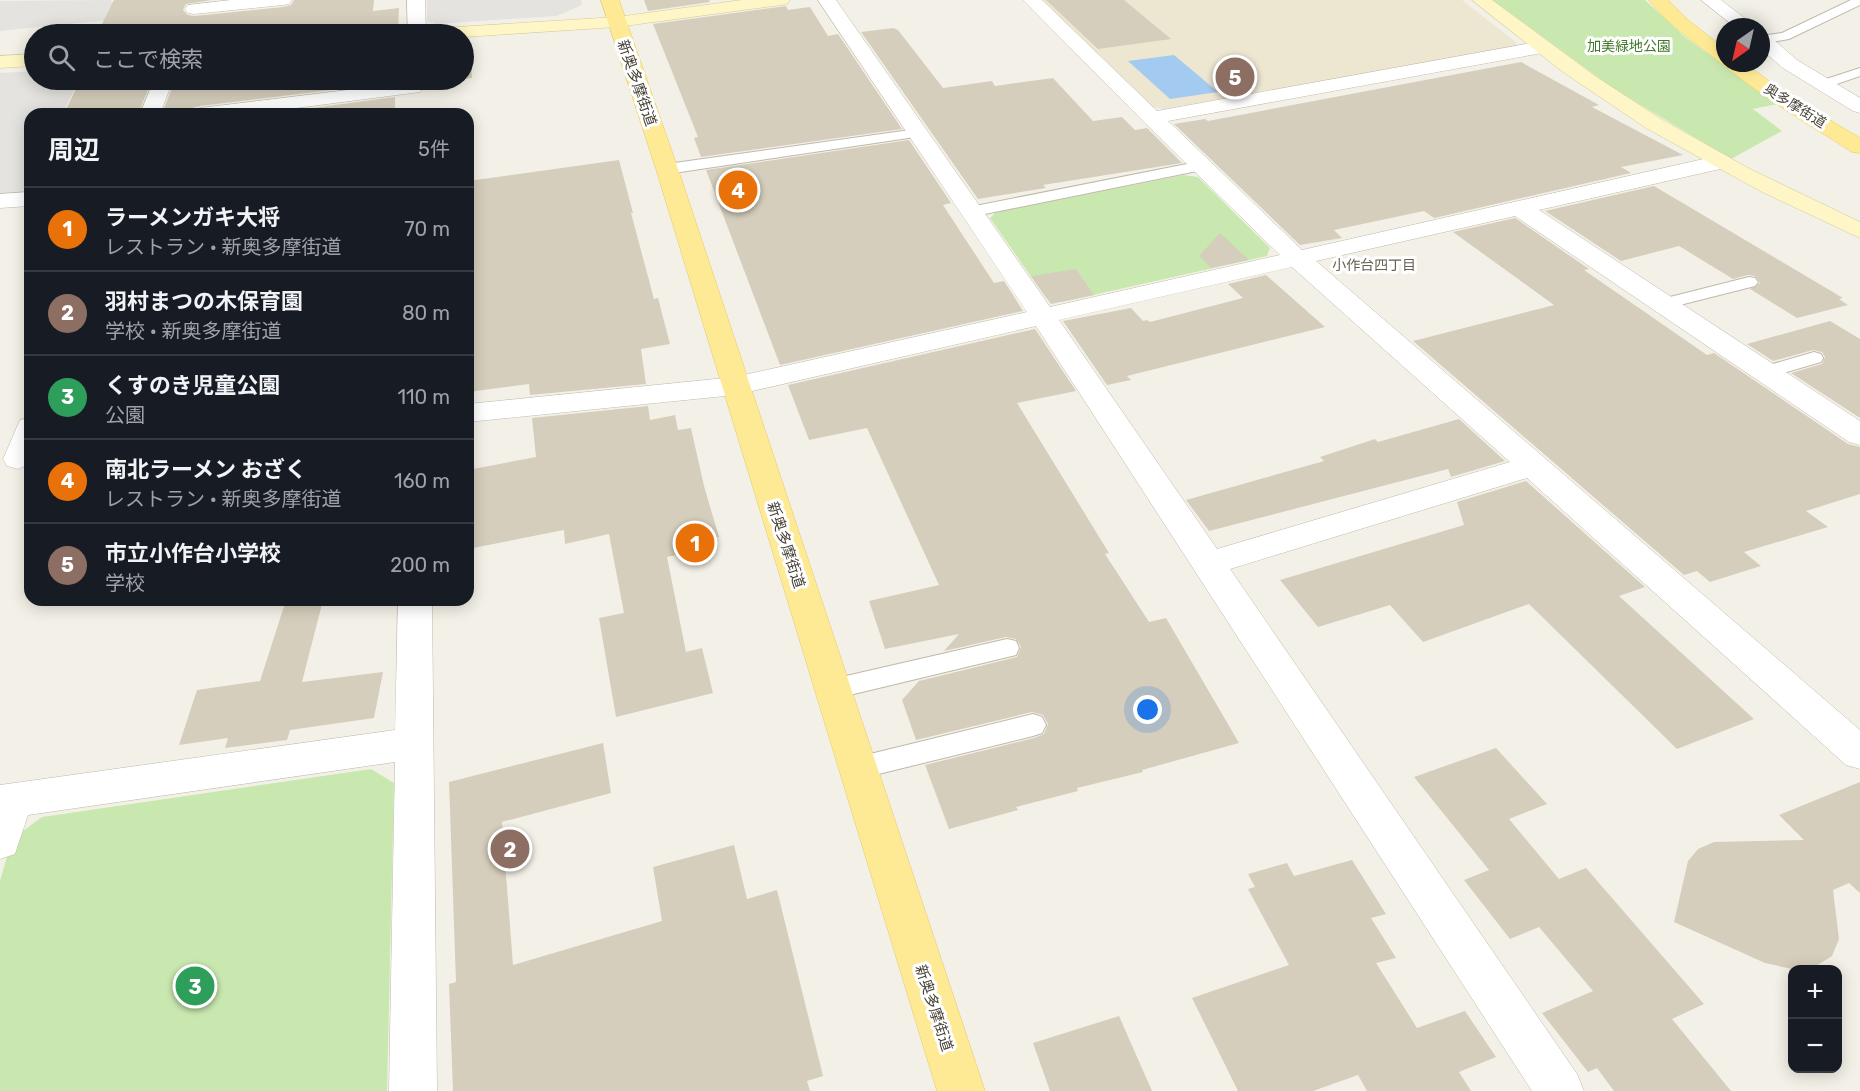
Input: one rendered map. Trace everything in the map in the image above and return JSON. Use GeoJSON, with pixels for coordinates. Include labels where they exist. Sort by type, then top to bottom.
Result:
{"type":"FeatureCollection","features":[{"type":"Feature","properties":{"kind":"main road"},"geometry":{"type":"LineString","coordinates":[[1658,0],[1682,24],[1716,51]]}},
{"type":"Feature","properties":{"kind":"main road","name":"新奥多摩街道"},"geometry":{"type":"LineString","coordinates":[[613,11],[667,169],[961,1091]]}},
{"type":"Feature","properties":{"kind":"main road","name":"奥多摩街道"},"geometry":{"type":"LineString","coordinates":[[1744,72],[1789,104],[1860,147]]}},
{"type":"Feature","properties":{"kind":"street"},"geometry":{"type":"LineString","coordinates":[[187,24],[195,5],[283,0]]}},
{"type":"Feature","properties":{"kind":"street"},"geometry":{"type":"LineString","coordinates":[[416,0],[417,24]]}},
{"type":"Feature","properties":{"kind":"street"},"geometry":{"type":"LineString","coordinates":[[474,28],[613,11],[781,0]]}},
{"type":"Feature","properties":{"kind":"street"},"geometry":{"type":"LineString","coordinates":[[827,0],[1043,316],[1560,1091]]}},
{"type":"Feature","properties":{"kind":"street"},"geometry":{"type":"LineString","coordinates":[[1032,0],[1298,259],[1860,753]]}},
{"type":"Feature","properties":{"kind":"street"},"geometry":{"type":"LineString","coordinates":[[1481,0],[1542,47],[1627,107],[1721,162],[1860,231]]}},
{"type":"Feature","properties":{"kind":"street"},"geometry":{"type":"LineString","coordinates":[[1710,0],[1735,18]]}},
{"type":"Feature","properties":{"kind":"street"},"geometry":{"type":"LineString","coordinates":[[1151,118],[1542,47]]}},
{"type":"Feature","properties":{"kind":"street"},"geometry":{"type":"LineString","coordinates":[[1770,47],[1790,64],[1860,107]]}},
{"type":"Feature","properties":{"kind":"street"},"geometry":{"type":"LineString","coordinates":[[0,62],[24,61]]}},
{"type":"Feature","properties":{"kind":"street"},"geometry":{"type":"LineString","coordinates":[[152,108],[159,90]]}},
{"type":"Feature","properties":{"kind":"street"},"geometry":{"type":"LineString","coordinates":[[256,108],[414,91]]}},
{"type":"Feature","properties":{"kind":"street"},"geometry":{"type":"LineString","coordinates":[[474,412],[735,386],[1721,162]]}},
{"type":"Feature","properties":{"kind":"street"},"geometry":{"type":"LineString","coordinates":[[0,201],[24,199]]}},
{"type":"Feature","properties":{"kind":"street"},"geometry":{"type":"LineString","coordinates":[[1521,209],[1860,435]]}},
{"type":"Feature","properties":{"kind":"street"},"geometry":{"type":"LineString","coordinates":[[16,459],[24,441]]}},
{"type":"Feature","properties":{"kind":"street"},"geometry":{"type":"LineString","coordinates":[[1207,564],[1533,466]]}},
{"type":"Feature","properties":{"kind":"street"},"geometry":{"type":"LineString","coordinates":[[413,1091],[414,606]]}},
{"type":"Feature","properties":{"kind":"street"},"geometry":{"type":"LineString","coordinates":[[0,841],[6,801],[414,743]]}},
{"type":"Feature","properties":{"kind":"lane"},"geometry":{"type":"LineString","coordinates":[[1770,38],[1785,36],[1860,0]]}},
{"type":"Feature","properties":{"kind":"lane"},"geometry":{"type":"LineString","coordinates":[[1822,85],[1860,72]]}},
{"type":"Feature","properties":{"kind":"lane"},"geometry":{"type":"LineString","coordinates":[[667,169],[917,133]]}},
{"type":"Feature","properties":{"kind":"lane"},"geometry":{"type":"LineString","coordinates":[[810,148],[820,167]]}},
{"type":"Feature","properties":{"kind":"lane"},"geometry":{"type":"LineString","coordinates":[[970,212],[1202,166]]}},
{"type":"Feature","properties":{"kind":"lane"},"geometry":{"type":"LineString","coordinates":[[1664,304],[1749,282]]}},
{"type":"Feature","properties":{"kind":"lane"},"geometry":{"type":"LineString","coordinates":[[1766,372],[1814,358]]}},
{"type":"Feature","properties":{"kind":"lane"},"geometry":{"type":"LineString","coordinates":[[833,689],[1007,648]]}},
{"type":"Feature","properties":{"kind":"lane"},"geometry":{"type":"LineString","coordinates":[[858,768],[1033,726]]}},
{"type":"Feature","properties":{"kind":"shaded area"},"geometry":{"type":"Polygon","coordinates":[[[111,0],[111,2],[127,0],[177,13],[69,24],[24,24],[24,29],[0,31],[0,1],[111,0]]]}},
{"type":"Feature","properties":{"kind":"shaded area"},"geometry":{"type":"Polygon","coordinates":[[[427,0],[581,0],[582,5],[557,16],[436,24],[427,21],[427,0]]]}},
{"type":"Feature","properties":{"kind":"shaded area"},"geometry":{"type":"Polygon","coordinates":[[[1042,0],[1462,0],[1517,43],[1515,47],[1165,109],[1153,107],[1042,0]]]}},
{"type":"Feature","properties":{"kind":"shaded area"},"geometry":{"type":"Polygon","coordinates":[[[24,72],[24,90],[74,90],[65,108],[24,108],[24,189],[22,193],[0,194],[0,73],[24,72]]]}},
{"type":"Feature","properties":{"kind":"green space","name":"加美緑地公園"},"geometry":{"type":"Polygon","coordinates":[[[1492,0],[1645,0],[1685,37],[1716,59],[1716,72],[1734,72],[1778,104],[1753,109],[1782,131],[1731,159],[1614,89],[1492,0]]]}},
{"type":"Feature","properties":{"kind":"green space"},"geometry":{"type":"Polygon","coordinates":[[[1184,175],[1198,177],[1270,248],[1267,256],[1062,302],[1046,298],[990,218],[996,212],[1184,175]]]}},
{"type":"Feature","properties":{"kind":"green space"},"geometry":{"type":"Polygon","coordinates":[[[371,769],[394,783],[387,1091],[0,1091],[0,881],[12,839],[42,817],[371,769]]]}},
{"type":"Feature","properties":{"kind":"water"},"geometry":{"type":"Polygon","coordinates":[[[1174,55],[1218,92],[1170,99],[1128,61],[1174,55]]]}},
{"type":"Feature","properties":{"kind":"building"},"geometry":{"type":"Polygon","coordinates":[[[114,0],[212,0],[186,4],[183,10],[188,15],[194,16],[283,7],[291,5],[294,0],[374,0],[373,11],[399,8],[398,24],[102,24],[114,0]]]}},
{"type":"Feature","properties":{"kind":"building"},"geometry":{"type":"Polygon","coordinates":[[[644,0],[709,0],[710,2],[648,11],[644,0]]]}},
{"type":"Feature","properties":{"kind":"building"},"geometry":{"type":"Polygon","coordinates":[[[1046,0],[1124,0],[1171,39],[1098,49],[1046,0]]]}},
{"type":"Feature","properties":{"kind":"building"},"geometry":{"type":"Polygon","coordinates":[[[786,6],[788,10],[810,7],[828,36],[838,34],[902,129],[701,157],[694,138],[698,137],[653,24],[786,6]]]}},
{"type":"Feature","properties":{"kind":"building"},"geometry":{"type":"Polygon","coordinates":[[[893,28],[898,30],[943,88],[992,81],[995,86],[1053,78],[1093,121],[1122,117],[1135,130],[1147,128],[1182,163],[1043,185],[1046,188],[978,199],[861,32],[893,28]]]}},
{"type":"Feature","properties":{"kind":"building"},"geometry":{"type":"Polygon","coordinates":[[[1521,62],[1599,105],[1592,107],[1683,155],[1621,167],[1631,173],[1434,218],[1424,211],[1334,230],[1342,238],[1300,245],[1174,124],[1205,119],[1208,121],[1521,62]]]}},
{"type":"Feature","properties":{"kind":"building"},"geometry":{"type":"Polygon","coordinates":[[[75,90],[148,90],[140,108],[67,108],[75,90]]]}},
{"type":"Feature","properties":{"kind":"building"},"geometry":{"type":"Polygon","coordinates":[[[171,90],[331,90],[192,108],[164,108],[171,90]]]}},
{"type":"Feature","properties":{"kind":"building"},"geometry":{"type":"Polygon","coordinates":[[[395,97],[395,108],[313,108],[395,97]]]}},
{"type":"Feature","properties":{"kind":"building"},"geometry":{"type":"Polygon","coordinates":[[[909,140],[951,203],[943,205],[994,283],[1004,281],[1023,311],[780,365],[706,170],[909,140]]]}},
{"type":"Feature","properties":{"kind":"building"},"geometry":{"type":"Polygon","coordinates":[[[619,160],[654,299],[658,298],[670,344],[641,349],[646,384],[530,395],[529,384],[474,391],[474,180],[619,160]]]}},
{"type":"Feature","properties":{"kind":"building"},"geometry":{"type":"Polygon","coordinates":[[[1654,186],[1843,298],[1839,299],[1848,305],[1797,318],[1750,289],[1760,283],[1755,276],[1748,275],[1733,279],[1679,246],[1621,261],[1545,211],[1654,186]]]}},
{"type":"Feature","properties":{"kind":"building"},"geometry":{"type":"Polygon","coordinates":[[[1515,218],[1589,269],[1584,270],[1707,355],[1714,353],[1848,444],[1860,447],[1860,494],[1806,511],[1828,527],[1744,552],[1761,566],[1710,582],[1697,571],[1684,575],[1413,341],[1554,305],[1453,232],[1515,218]]]}},
{"type":"Feature","properties":{"kind":"building"},"geometry":{"type":"Polygon","coordinates":[[[1220,233],[1249,260],[1211,268],[1199,256],[1220,233]]]}},
{"type":"Feature","properties":{"kind":"building"},"geometry":{"type":"Polygon","coordinates":[[[1076,269],[1094,295],[1051,304],[1031,276],[1076,269]]]}},
{"type":"Feature","properties":{"kind":"building"},"geometry":{"type":"Polygon","coordinates":[[[1266,275],[1325,327],[1127,376],[1131,380],[1107,385],[1063,321],[1131,308],[1143,321],[1150,322],[1243,298],[1228,284],[1266,275]]]}},
{"type":"Feature","properties":{"kind":"building"},"geometry":{"type":"Polygon","coordinates":[[[1830,321],[1860,339],[1860,418],[1791,373],[1822,364],[1825,357],[1822,352],[1813,350],[1773,361],[1747,344],[1830,321]]]}},
{"type":"Feature","properties":{"kind":"building"},"geometry":{"type":"Polygon","coordinates":[[[1035,329],[1076,391],[1017,403],[1109,553],[1105,554],[1149,622],[1166,618],[1239,743],[1142,770],[1143,772],[1077,788],[1078,791],[1016,807],[1018,810],[949,829],[925,765],[1034,738],[1044,734],[1048,724],[1043,715],[1032,712],[916,740],[902,700],[919,681],[1017,657],[1021,647],[1016,639],[1006,637],[944,651],[959,634],[885,649],[869,601],[939,585],[867,428],[809,440],[788,385],[1035,329]]]}},
{"type":"Feature","properties":{"kind":"building"},"geometry":{"type":"Polygon","coordinates":[[[648,406],[650,420],[675,415],[678,430],[691,428],[704,486],[719,537],[707,540],[709,548],[667,557],[686,652],[702,648],[713,693],[616,717],[599,618],[624,613],[609,534],[565,544],[564,530],[474,548],[474,469],[536,457],[532,418],[648,406]]]}},
{"type":"Feature","properties":{"kind":"building"},"geometry":{"type":"Polygon","coordinates":[[[1459,419],[1505,461],[1451,477],[1448,469],[1209,531],[1186,500],[1324,461],[1320,457],[1375,439],[1378,442],[1459,419]]]}},
{"type":"Feature","properties":{"kind":"building"},"geometry":{"type":"Polygon","coordinates":[[[1526,481],[1645,587],[1619,596],[1754,719],[1677,749],[1529,604],[1423,642],[1390,605],[1318,627],[1280,580],[1464,525],[1457,502],[1526,481]]]}},
{"type":"Feature","properties":{"kind":"building"},"geometry":{"type":"Polygon","coordinates":[[[284,606],[321,606],[302,682],[383,672],[374,718],[290,730],[287,740],[225,748],[228,738],[179,745],[197,690],[260,681],[284,606]]]}},
{"type":"Feature","properties":{"kind":"building"},"geometry":{"type":"Polygon","coordinates":[[[603,743],[611,793],[502,822],[513,965],[662,921],[653,867],[734,845],[747,899],[777,890],[823,1076],[807,1081],[810,1091],[453,1091],[449,984],[456,982],[449,782],[603,743]]]}},
{"type":"Feature","properties":{"kind":"building"},"geometry":{"type":"Polygon","coordinates":[[[1496,748],[1547,804],[1509,819],[1559,879],[1586,868],[1704,1004],[1672,1019],[1731,1091],[1614,1091],[1597,1068],[1588,1072],[1542,1013],[1593,991],[1539,927],[1510,939],[1464,880],[1489,870],[1414,777],[1496,748]]]}},
{"type":"Feature","properties":{"kind":"building"},"geometry":{"type":"Polygon","coordinates":[[[1860,782],[1860,893],[1849,883],[1833,890],[1839,939],[1832,956],[1818,965],[1788,965],[1788,968],[1765,963],[1674,922],[1688,861],[1698,849],[1714,842],[1804,840],[1779,815],[1860,782]]]}},
{"type":"Feature","properties":{"kind":"building"},"geometry":{"type":"Polygon","coordinates":[[[1352,860],[1386,914],[1371,918],[1396,958],[1376,963],[1417,1028],[1465,1011],[1496,1057],[1459,1072],[1471,1091],[1367,1091],[1358,1075],[1313,1091],[1238,1091],[1192,998],[1289,965],[1248,889],[1255,887],[1248,874],[1287,863],[1294,876],[1352,860]]]}},
{"type":"Feature","properties":{"kind":"building"},"geometry":{"type":"Polygon","coordinates":[[[1119,1016],[1152,1091],[1050,1091],[1033,1043],[1119,1016]]]}},
{"type":"Feature","properties":{"kind":"place","name":"市立小作台小学校"},"geometry":{"type":"Point","coordinates":[1235,77]}},
{"type":"Feature","properties":{"kind":"place","name":"南北ラーメン おざく"},"geometry":{"type":"Point","coordinates":[738,190]}},
{"type":"Feature","properties":{"kind":"place","name":"ラーメンガキ大将"},"geometry":{"type":"Point","coordinates":[695,543]}},
{"type":"Feature","properties":{"kind":"place","name":"羽村まつの木保育園"},"geometry":{"type":"Point","coordinates":[510,849]}},
{"type":"Feature","properties":{"kind":"place","name":"くすのき児童公園"},"geometry":{"type":"Point","coordinates":[195,986]}},
{"type":"Feature","properties":{"kind":"district","name":"小作台四丁目"},"geometry":{"type":"Point","coordinates":[1374,265]}}]}
